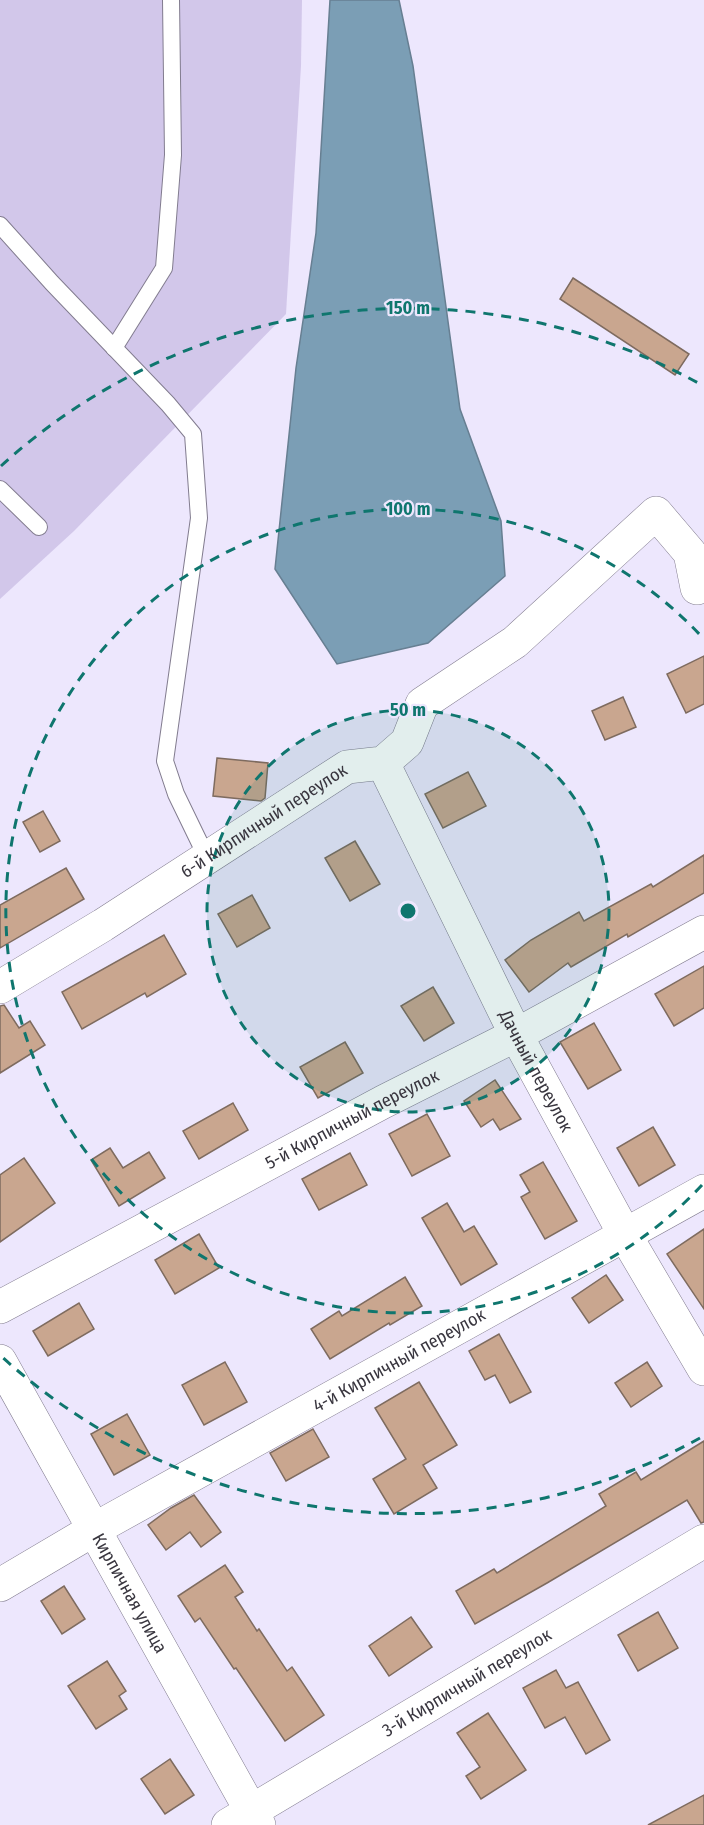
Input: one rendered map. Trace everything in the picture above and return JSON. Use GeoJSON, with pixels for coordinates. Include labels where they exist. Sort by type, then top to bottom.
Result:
{"type":"FeatureCollection","features":[{"type":"Feature","properties":{"kind":"street"},"geometry":{"type":"LineString","coordinates":[[383,763],[407,742],[422,704],[515,642],[656,513],[690,553],[697,588]]}},
{"type":"Feature","properties":{"kind":"street","name":"6-й Кирпичный переулок"},"geometry":{"type":"LineString","coordinates":[[0,987],[103,925],[346,767],[383,763]]}},
{"type":"Feature","properties":{"kind":"street","name":"Дачный переулок"},"geometry":{"type":"LineString","coordinates":[[383,763],[516,1035],[625,1235],[704,1369]]}},
{"type":"Feature","properties":{"kind":"street","name":"5-й Кирпичный переулок"},"geometry":{"type":"LineString","coordinates":[[0,1307],[383,1102],[516,1035],[704,932]]}},
{"type":"Feature","properties":{"kind":"street","name":"4-й Кирпичный переулок"},"geometry":{"type":"LineString","coordinates":[[0,1585],[93,1530],[704,1191]]}},
{"type":"Feature","properties":{"kind":"street","name":"Кирпичная улица"},"geometry":{"type":"LineString","coordinates":[[0,1361],[93,1530],[246,1821]]}},
{"type":"Feature","properties":{"kind":"street","name":"3-й Кирпичный переулок"},"geometry":{"type":"LineString","coordinates":[[246,1821],[704,1541]]}},
{"type":"Feature","properties":{"kind":"lane"},"geometry":{"type":"LineString","coordinates":[[114,348],[164,268],[173,155],[171,0]]}},
{"type":"Feature","properties":{"kind":"lane"},"geometry":{"type":"LineString","coordinates":[[0,225],[168,404],[193,434],[199,518],[165,760],[176,794],[207,858]]}},
{"type":"Feature","properties":{"kind":"lane"},"geometry":{"type":"LineString","coordinates":[[0,489],[39,527]]}},
{"type":"Feature","properties":{"kind":"shaded area"},"geometry":{"type":"Polygon","coordinates":[[[0,0],[302,0],[301,66],[286,314],[74,531],[0,599],[0,0]]]}},
{"type":"Feature","properties":{"kind":"water"},"geometry":{"type":"Polygon","coordinates":[[[330,0],[399,0],[413,66],[460,409],[501,521],[505,576],[428,643],[337,664],[275,569],[296,368],[316,233],[330,0]]]}},
{"type":"Feature","properties":{"kind":"building"},"geometry":{"type":"Polygon","coordinates":[[[573,278],[689,354],[675,375],[560,299],[573,278]]]}},
{"type":"Feature","properties":{"kind":"building"},"geometry":{"type":"Polygon","coordinates":[[[704,656],[704,704],[686,713],[667,674],[704,656]]]}},
{"type":"Feature","properties":{"kind":"building"},"geometry":{"type":"Polygon","coordinates":[[[623,697],[636,727],[605,740],[592,711],[623,697]]]}},
{"type":"Feature","properties":{"kind":"building"},"geometry":{"type":"Polygon","coordinates":[[[217,758],[268,763],[265,798],[261,801],[213,796],[217,758]]]}},
{"type":"Feature","properties":{"kind":"building"},"geometry":{"type":"Polygon","coordinates":[[[468,772],[486,806],[443,828],[425,794],[468,772]]]}},
{"type":"Feature","properties":{"kind":"building"},"geometry":{"type":"Polygon","coordinates":[[[43,811],[60,841],[40,852],[23,822],[43,811]]]}},
{"type":"Feature","properties":{"kind":"building"},"geometry":{"type":"Polygon","coordinates":[[[355,841],[380,884],[350,901],[325,858],[355,841]]]}},
{"type":"Feature","properties":{"kind":"building"},"geometry":{"type":"Polygon","coordinates":[[[704,855],[704,893],[571,967],[568,963],[529,992],[505,960],[531,940],[579,912],[584,921],[651,884],[653,887],[704,855]]]}},
{"type":"Feature","properties":{"kind":"building"},"geometry":{"type":"Polygon","coordinates":[[[66,868],[84,899],[0,948],[0,905],[66,868]]]}},
{"type":"Feature","properties":{"kind":"building"},"geometry":{"type":"Polygon","coordinates":[[[252,895],[270,928],[237,947],[218,914],[252,895]]]}},
{"type":"Feature","properties":{"kind":"building"},"geometry":{"type":"Polygon","coordinates":[[[164,935],[186,974],[147,997],[145,993],[82,1029],[62,992],[164,935]]]}},
{"type":"Feature","properties":{"kind":"building"},"geometry":{"type":"Polygon","coordinates":[[[704,966],[704,1008],[674,1026],[655,994],[704,966]]]}},
{"type":"Feature","properties":{"kind":"building"},"geometry":{"type":"Polygon","coordinates":[[[433,987],[454,1023],[424,1041],[401,1006],[433,987]]]}},
{"type":"Feature","properties":{"kind":"building"},"geometry":{"type":"Polygon","coordinates":[[[4,1005],[19,1028],[30,1021],[45,1045],[0,1073],[0,1006],[4,1005]]]}},
{"type":"Feature","properties":{"kind":"building"},"geometry":{"type":"Polygon","coordinates":[[[594,1023],[621,1070],[588,1089],[560,1042],[594,1023]]]}},
{"type":"Feature","properties":{"kind":"building"},"geometry":{"type":"Polygon","coordinates":[[[345,1042],[363,1073],[318,1098],[300,1067],[345,1042]]]}},
{"type":"Feature","properties":{"kind":"building"},"geometry":{"type":"Polygon","coordinates":[[[495,1080],[521,1119],[500,1130],[493,1119],[481,1127],[464,1101],[495,1080]]]}},
{"type":"Feature","properties":{"kind":"building"},"geometry":{"type":"Polygon","coordinates":[[[233,1103],[248,1130],[199,1159],[183,1131],[233,1103]]]}},
{"type":"Feature","properties":{"kind":"building"},"geometry":{"type":"Polygon","coordinates":[[[427,1114],[450,1156],[412,1176],[389,1134],[427,1114]]]}},
{"type":"Feature","properties":{"kind":"building"},"geometry":{"type":"Polygon","coordinates":[[[653,1127],[675,1165],[639,1186],[617,1148],[653,1127]]]}},
{"type":"Feature","properties":{"kind":"building"},"geometry":{"type":"Polygon","coordinates":[[[110,1148],[123,1168],[149,1152],[165,1178],[119,1206],[91,1160],[110,1148]]]}},
{"type":"Feature","properties":{"kind":"building"},"geometry":{"type":"Polygon","coordinates":[[[350,1153],[367,1185],[319,1210],[302,1179],[350,1153]]]}},
{"type":"Feature","properties":{"kind":"building"},"geometry":{"type":"Polygon","coordinates":[[[24,1158],[55,1203],[0,1242],[0,1175],[24,1158]]]}},
{"type":"Feature","properties":{"kind":"building"},"geometry":{"type":"Polygon","coordinates":[[[543,1162],[577,1221],[545,1239],[521,1197],[530,1192],[520,1175],[543,1162]]]}},
{"type":"Feature","properties":{"kind":"building"},"geometry":{"type":"Polygon","coordinates":[[[447,1203],[464,1232],[474,1226],[497,1264],[461,1285],[422,1218],[447,1203]]]}},
{"type":"Feature","properties":{"kind":"building"},"geometry":{"type":"Polygon","coordinates":[[[704,1229],[704,1309],[667,1254],[704,1229]]]}},
{"type":"Feature","properties":{"kind":"building"},"geometry":{"type":"Polygon","coordinates":[[[199,1234],[219,1268],[175,1294],[155,1260],[199,1234]]]}},
{"type":"Feature","properties":{"kind":"building"},"geometry":{"type":"Polygon","coordinates":[[[606,1275],[623,1300],[589,1323],[572,1298],[606,1275]]]}},
{"type":"Feature","properties":{"kind":"building"},"geometry":{"type":"Polygon","coordinates":[[[405,1277],[422,1306],[330,1359],[311,1329],[339,1311],[342,1316],[405,1277]]]}},
{"type":"Feature","properties":{"kind":"building"},"geometry":{"type":"Polygon","coordinates":[[[79,1303],[94,1329],[48,1356],[33,1331],[79,1303]]]}},
{"type":"Feature","properties":{"kind":"building"},"geometry":{"type":"Polygon","coordinates":[[[499,1334],[531,1392],[510,1403],[495,1375],[485,1380],[469,1351],[499,1334]]]}},
{"type":"Feature","properties":{"kind":"building"},"geometry":{"type":"Polygon","coordinates":[[[225,1362],[247,1402],[204,1425],[182,1385],[225,1362]]]}},
{"type":"Feature","properties":{"kind":"building"},"geometry":{"type":"Polygon","coordinates":[[[647,1362],[662,1386],[631,1407],[615,1383],[647,1362]]]}},
{"type":"Feature","properties":{"kind":"building"},"geometry":{"type":"Polygon","coordinates":[[[419,1382],[457,1445],[423,1465],[437,1488],[394,1514],[373,1479],[406,1459],[375,1408],[419,1382]]]}},
{"type":"Feature","properties":{"kind":"building"},"geometry":{"type":"Polygon","coordinates":[[[127,1414],[150,1455],[114,1475],[91,1434],[127,1414]]]}},
{"type":"Feature","properties":{"kind":"building"},"geometry":{"type":"Polygon","coordinates":[[[313,1429],[329,1457],[286,1481],[270,1453],[313,1429]]]}},
{"type":"Feature","properties":{"kind":"building"},"geometry":{"type":"Polygon","coordinates":[[[704,1441],[704,1522],[701,1523],[687,1500],[475,1624],[456,1591],[494,1569],[497,1573],[606,1506],[599,1494],[636,1472],[641,1480],[704,1441]]]}},
{"type":"Feature","properties":{"kind":"building"},"geometry":{"type":"Polygon","coordinates":[[[194,1495],[221,1532],[201,1547],[190,1532],[166,1550],[148,1525],[194,1495]]]}},
{"type":"Feature","properties":{"kind":"building"},"geometry":{"type":"Polygon","coordinates":[[[225,1565],[243,1592],[235,1597],[257,1631],[259,1629],[287,1671],[292,1667],[324,1715],[285,1741],[200,1618],[195,1622],[178,1596],[225,1565]]]}},
{"type":"Feature","properties":{"kind":"building"},"geometry":{"type":"Polygon","coordinates":[[[64,1586],[85,1619],[62,1634],[41,1601],[64,1586]]]}},
{"type":"Feature","properties":{"kind":"building"},"geometry":{"type":"Polygon","coordinates":[[[658,1612],[678,1648],[638,1671],[618,1635],[658,1612]]]}},
{"type":"Feature","properties":{"kind":"building"},"geometry":{"type":"Polygon","coordinates":[[[411,1617],[432,1647],[389,1676],[369,1646],[411,1617]]]}},
{"type":"Feature","properties":{"kind":"building"},"geometry":{"type":"Polygon","coordinates":[[[107,1661],[126,1691],[119,1696],[127,1709],[96,1729],[68,1686],[107,1661]]]}},
{"type":"Feature","properties":{"kind":"building"},"geometry":{"type":"Polygon","coordinates":[[[556,1670],[566,1688],[578,1682],[610,1740],[586,1754],[565,1717],[545,1728],[523,1688],[556,1670]]]}},
{"type":"Feature","properties":{"kind":"building"},"geometry":{"type":"Polygon","coordinates":[[[488,1713],[526,1770],[481,1799],[466,1776],[480,1767],[457,1733],[488,1713]]]}},
{"type":"Feature","properties":{"kind":"building"},"geometry":{"type":"Polygon","coordinates":[[[170,1759],[194,1795],[165,1814],[141,1779],[170,1759]]]}},
{"type":"Feature","properties":{"kind":"building"},"geometry":{"type":"Polygon","coordinates":[[[704,1795],[704,1825],[648,1825],[704,1795]]]}}]}
